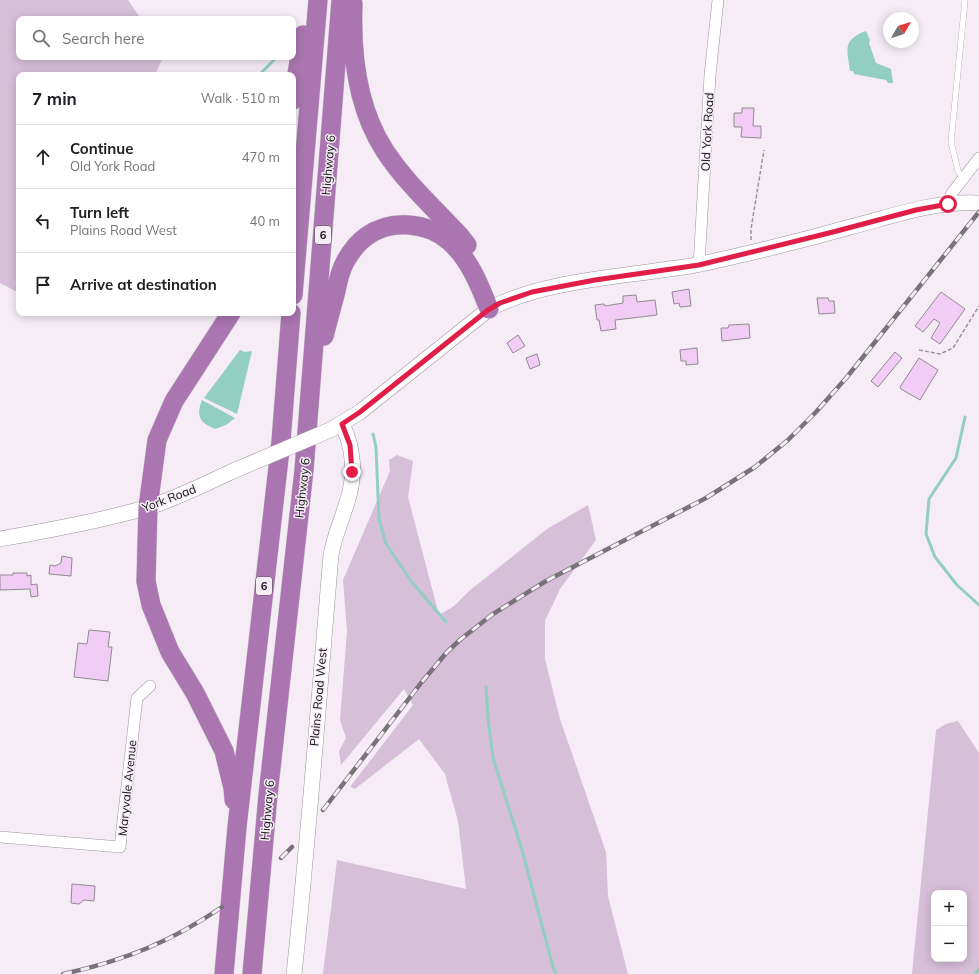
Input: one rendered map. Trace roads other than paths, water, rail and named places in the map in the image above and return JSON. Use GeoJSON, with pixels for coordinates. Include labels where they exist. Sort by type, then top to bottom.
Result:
{"type":"FeatureCollection","features":[{"type":"Feature","properties":{"kind":"highway"},"geometry":{"type":"LineString","coordinates":[[296,80],[308,0]]}},
{"type":"Feature","properties":{"kind":"highway","name":"Highway 6"},"geometry":{"type":"LineString","coordinates":[[296,260],[318,0]]}},
{"type":"Feature","properties":{"kind":"highway","name":"Highway 6"},"geometry":{"type":"LineString","coordinates":[[252,974],[268,795],[304,470],[341,0]]}},
{"type":"Feature","properties":{"kind":"highway"},"geometry":{"type":"LineString","coordinates":[[353,0],[353,47],[360,92],[366,114],[386,151],[401,172],[460,236],[476,258],[494,306]]}},
{"type":"Feature","properties":{"kind":"highway"},"geometry":{"type":"LineString","coordinates":[[304,470],[323,340],[335,293],[345,263],[355,248],[366,236],[397,224],[425,228],[438,233],[458,250],[494,306]]}},
{"type":"Feature","properties":{"kind":"highway"},"geometry":{"type":"LineString","coordinates":[[229,316],[174,401],[157,440],[148,507],[146,581],[151,605],[170,652],[195,693],[224,751],[233,788],[237,827]]}},
{"type":"Feature","properties":{"kind":"highway","name":"6"},"geometry":{"type":"LineString","coordinates":[[224,974],[237,827],[281,441],[292,316]]}},
{"type":"Feature","properties":{"kind":"main road"},"geometry":{"type":"LineString","coordinates":[[336,427],[360,412],[494,306],[532,292],[595,280],[699,265],[916,210],[948,204],[977,202]]}},
{"type":"Feature","properties":{"kind":"main road","name":"York Road"},"geometry":{"type":"LineString","coordinates":[[0,539],[72,525],[171,500],[233,471],[336,427]]}},
{"type":"Feature","properties":{"kind":"main road","name":"Plains Road West"},"geometry":{"type":"LineString","coordinates":[[294,974],[304,881],[308,816],[331,555],[336,533],[349,497],[352,480],[350,445],[336,427]]}},
{"type":"Feature","properties":{"kind":"street","name":"Old York Road"},"geometry":{"type":"LineString","coordinates":[[699,265],[710,75],[718,0]]}},
{"type":"Feature","properties":{"kind":"street"},"geometry":{"type":"LineString","coordinates":[[948,204],[952,193],[979,158]]}},
{"type":"Feature","properties":{"kind":"street","name":"Maryvale Avenue"},"geometry":{"type":"LineString","coordinates":[[0,837],[120,847],[137,698],[150,686]]}},
{"type":"Feature","properties":{"kind":"lane"},"geometry":{"type":"LineString","coordinates":[[963,178],[958,171],[951,142],[965,0]]}},
{"type":"Feature","properties":{"kind":"waterway"},"geometry":{"type":"LineString","coordinates":[[262,72],[274,60]]}},
{"type":"Feature","properties":{"kind":"waterway"},"geometry":{"type":"LineString","coordinates":[[965,417],[956,458],[929,499],[926,534],[935,557],[957,585],[979,605]]}},
{"type":"Feature","properties":{"kind":"waterway"},"geometry":{"type":"LineString","coordinates":[[373,434],[376,447],[379,519],[386,544],[411,581],[446,622]]}},
{"type":"Feature","properties":{"kind":"waterway"},"geometry":{"type":"LineString","coordinates":[[486,687],[493,758],[522,850],[556,974]]}},
{"type":"Feature","properties":{"kind":"waterway"},"geometry":{"type":"LineString","coordinates":[[975,974],[979,969]]}},
{"type":"Feature","properties":{"kind":"railway"},"geometry":{"type":"LineString","coordinates":[[323,810],[421,683],[447,652],[461,639],[493,614],[546,581],[706,498],[755,467],[788,440],[816,412],[847,377],[979,212]]}},
{"type":"Feature","properties":{"kind":"railway"},"geometry":{"type":"LineString","coordinates":[[281,858],[292,847]]}},
{"type":"Feature","properties":{"kind":"railway"},"geometry":{"type":"LineString","coordinates":[[63,974],[106,963],[146,949],[184,930],[222,907]]}}]}
